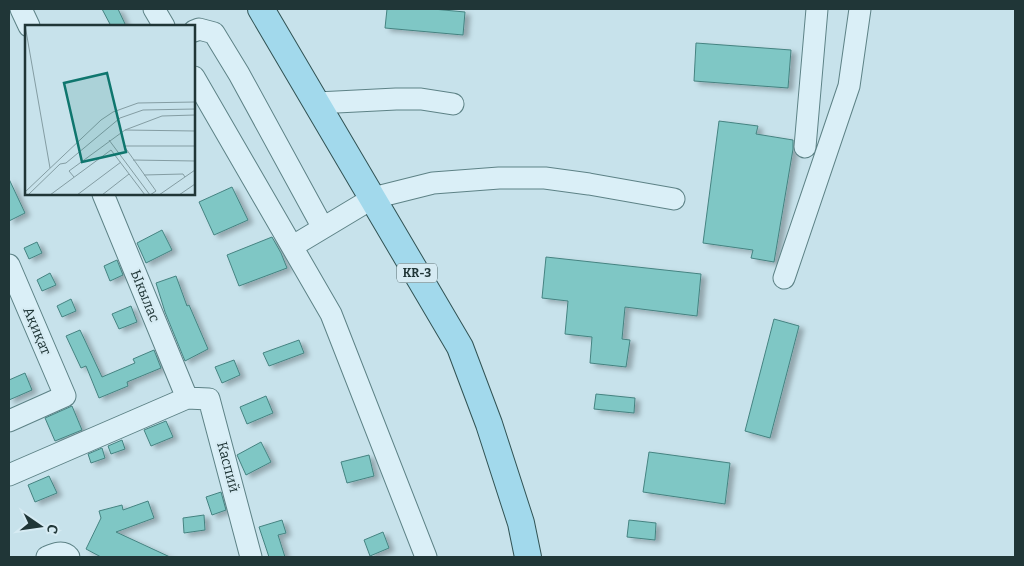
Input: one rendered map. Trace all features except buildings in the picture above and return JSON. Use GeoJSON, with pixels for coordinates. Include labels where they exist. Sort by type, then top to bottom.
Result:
{"type":"FeatureCollection","features":[{"type":"Feature","properties":{"kind":"main road","name":"KR-3"},"geometry":{"type":"LineString","coordinates":[[262,9],[460,347],[489,424],[521,523],[528,557]]}},
{"type":"Feature","properties":{"kind":"street"},"geometry":{"type":"LineString","coordinates":[[21,9],[29,25]]}},
{"type":"Feature","properties":{"kind":"street"},"geometry":{"type":"LineString","coordinates":[[154,9],[163,25]]}},
{"type":"Feature","properties":{"kind":"street"},"geometry":{"type":"LineString","coordinates":[[805,146],[818,9]]}},
{"type":"Feature","properties":{"kind":"street"},"geometry":{"type":"LineString","coordinates":[[784,278],[849,86],[860,9]]}},
{"type":"Feature","properties":{"kind":"street"},"geometry":{"type":"LineString","coordinates":[[195,31],[214,33],[323,228]]}},
{"type":"Feature","properties":{"kind":"street"},"geometry":{"type":"LineString","coordinates":[[195,79],[331,314],[426,557]]}},
{"type":"Feature","properties":{"kind":"street"},"geometry":{"type":"LineString","coordinates":[[317,104],[396,98],[421,99],[453,104]]}},
{"type":"Feature","properties":{"kind":"street"},"geometry":{"type":"LineString","coordinates":[[293,246],[373,198],[433,183],[499,178],[545,178],[674,199]]}},
{"type":"Feature","properties":{"kind":"street","name":"Ыкылас"},"geometry":{"type":"LineString","coordinates":[[102,195],[187,398]]}},
{"type":"Feature","properties":{"kind":"street","name":"Ақиқат"},"geometry":{"type":"LineString","coordinates":[[9,265],[65,396],[9,421]]}},
{"type":"Feature","properties":{"kind":"street"},"geometry":{"type":"LineString","coordinates":[[9,475],[187,398]]}},
{"type":"Feature","properties":{"kind":"street","name":"Каспий"},"geometry":{"type":"LineString","coordinates":[[187,398],[209,399],[251,557]]}}]}
